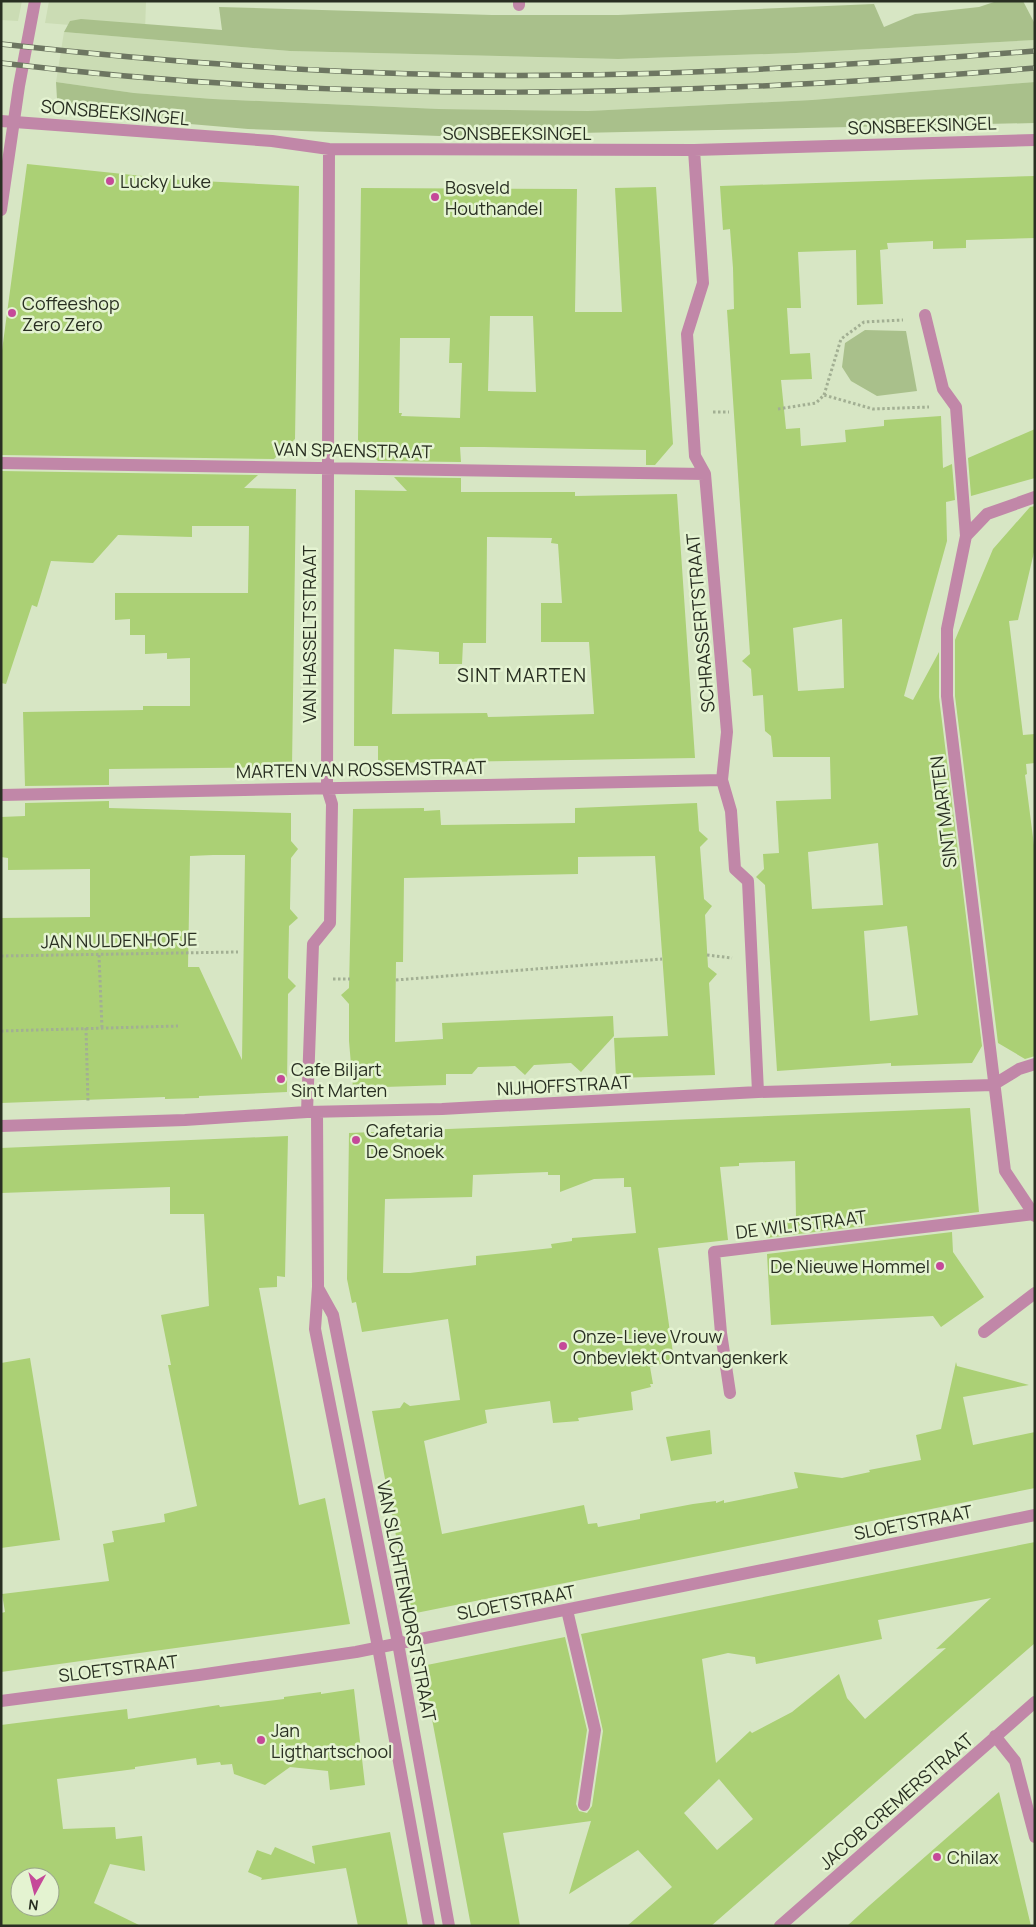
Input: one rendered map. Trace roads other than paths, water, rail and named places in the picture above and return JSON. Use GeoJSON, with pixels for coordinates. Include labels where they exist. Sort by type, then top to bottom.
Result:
{"type":"FeatureCollection","features":[{"type":"Feature","properties":{"kind":"street"},"geometry":{"type":"LineString","coordinates":[[1,210],[35,1]]}},
{"type":"Feature","properties":{"kind":"street","name":"SONSBEEKSINGEL"},"geometry":{"type":"LineString","coordinates":[[1,121],[155,134],[272,141],[329,149],[694,150],[1035,140]]}},
{"type":"Feature","properties":{"kind":"street","name":"VAN HASSELTSTRAAT"},"geometry":{"type":"LineString","coordinates":[[312,1112],[312,944],[330,923],[332,804],[327,788],[326,467],[329,149]]}},
{"type":"Feature","properties":{"kind":"street","name":"SCHRASSERTSTRAAT"},"geometry":{"type":"LineString","coordinates":[[694,150],[703,283],[687,334],[695,456],[705,474],[727,732],[722,780],[732,811],[735,869],[748,881],[758,1092]]}},
{"type":"Feature","properties":{"kind":"street","name":"SINT MARTEN"},"geometry":{"type":"LineString","coordinates":[[925,318],[943,389],[956,407],[966,536],[947,629],[947,696],[993,1085]]}},
{"type":"Feature","properties":{"kind":"street","name":"VAN SPAENSTRAAT"},"geometry":{"type":"LineString","coordinates":[[1,463],[705,474]]}},
{"type":"Feature","properties":{"kind":"street"},"geometry":{"type":"LineString","coordinates":[[966,536],[987,514],[1035,497]]}},
{"type":"Feature","properties":{"kind":"street","name":"MARTEN VAN ROSSEMSTRAAT"},"geometry":{"type":"LineString","coordinates":[[1,795],[722,780]]}},
{"type":"Feature","properties":{"kind":"street","name":"NIJHOFFSTRAAT"},"geometry":{"type":"LineString","coordinates":[[1,1126],[312,1112],[442,1109],[758,1092],[993,1085],[1019,1069],[1035,1064]]}},
{"type":"Feature","properties":{"kind":"street","name":"DE WILTSTRAAT"},"geometry":{"type":"LineString","coordinates":[[730,1393],[720,1333],[714,1252],[1034,1215],[1005,1171],[993,1085]]}},
{"type":"Feature","properties":{"kind":"street","name":"VAN SLICHTENHORSTSTRAAT"},"geometry":{"type":"LineString","coordinates":[[312,1112],[318,1286],[315,1329],[378,1647],[429,1926]]}},
{"type":"Feature","properties":{"kind":"street","name":"VAN SLICHTENHORSTSTRAAT"},"geometry":{"type":"LineString","coordinates":[[318,1286],[333,1315],[398,1643],[449,1926]]}},
{"type":"Feature","properties":{"kind":"street"},"geometry":{"type":"LineString","coordinates":[[984,1332],[1035,1293]]}},
{"type":"Feature","properties":{"kind":"street","name":"SLOETSTRAAT"},"geometry":{"type":"LineString","coordinates":[[1,1701],[199,1675],[378,1647],[1035,1515]]}},
{"type":"Feature","properties":{"kind":"street"},"geometry":{"type":"LineString","coordinates":[[567,1610],[595,1730],[584,1805]]}},
{"type":"Feature","properties":{"kind":"street","name":"JACOB CREMERSTRAAT"},"geometry":{"type":"LineString","coordinates":[[780,1926],[1035,1702]]}},
{"type":"Feature","properties":{"kind":"street"},"geometry":{"type":"LineString","coordinates":[[995,1736],[1015,1761],[1035,1837]]}},
{"type":"Feature","properties":{"kind":"railway"},"geometry":{"type":"LineString","coordinates":[[1,44],[229,65],[458,75],[675,73],[1035,51]]}},
{"type":"Feature","properties":{"kind":"railway"},"geometry":{"type":"LineString","coordinates":[[1,63],[260,86],[389,91],[518,92],[776,85],[1035,68]]}},
{"type":"Feature","properties":{"kind":"place","name":"Lucky Luke"},"geometry":{"type":"Point","coordinates":[110,181]}},
{"type":"Feature","properties":{"kind":"place","name":"Bosveld Houthandel"},"geometry":{"type":"Point","coordinates":[435,197]}},
{"type":"Feature","properties":{"kind":"place","name":"Coffeeshop Zero Zero"},"geometry":{"type":"Point","coordinates":[12,313]}},
{"type":"Feature","properties":{"kind":"place","name":"Cafe Biljart Sint Marten"},"geometry":{"type":"Point","coordinates":[281,1079]}},
{"type":"Feature","properties":{"kind":"place","name":"Cafetaria De Snoek"},"geometry":{"type":"Point","coordinates":[356,1140]}},
{"type":"Feature","properties":{"kind":"place","name":"De Nieuwe Hommel"},"geometry":{"type":"Point","coordinates":[940,1266]}},
{"type":"Feature","properties":{"kind":"place","name":"Onze-Lieve Vrouw Onbevlekt Ontvangenkerk"},"geometry":{"type":"Point","coordinates":[563,1346]}},
{"type":"Feature","properties":{"kind":"place","name":"Jan Ligthartschool"},"geometry":{"type":"Point","coordinates":[261,1740]}},
{"type":"Feature","properties":{"kind":"place","name":"Chilax"},"geometry":{"type":"Point","coordinates":[937,1857]}},
{"type":"Feature","properties":{"kind":"district","name":"SINT MARTEN"},"geometry":{"type":"Point","coordinates":[522,675]}}]}
